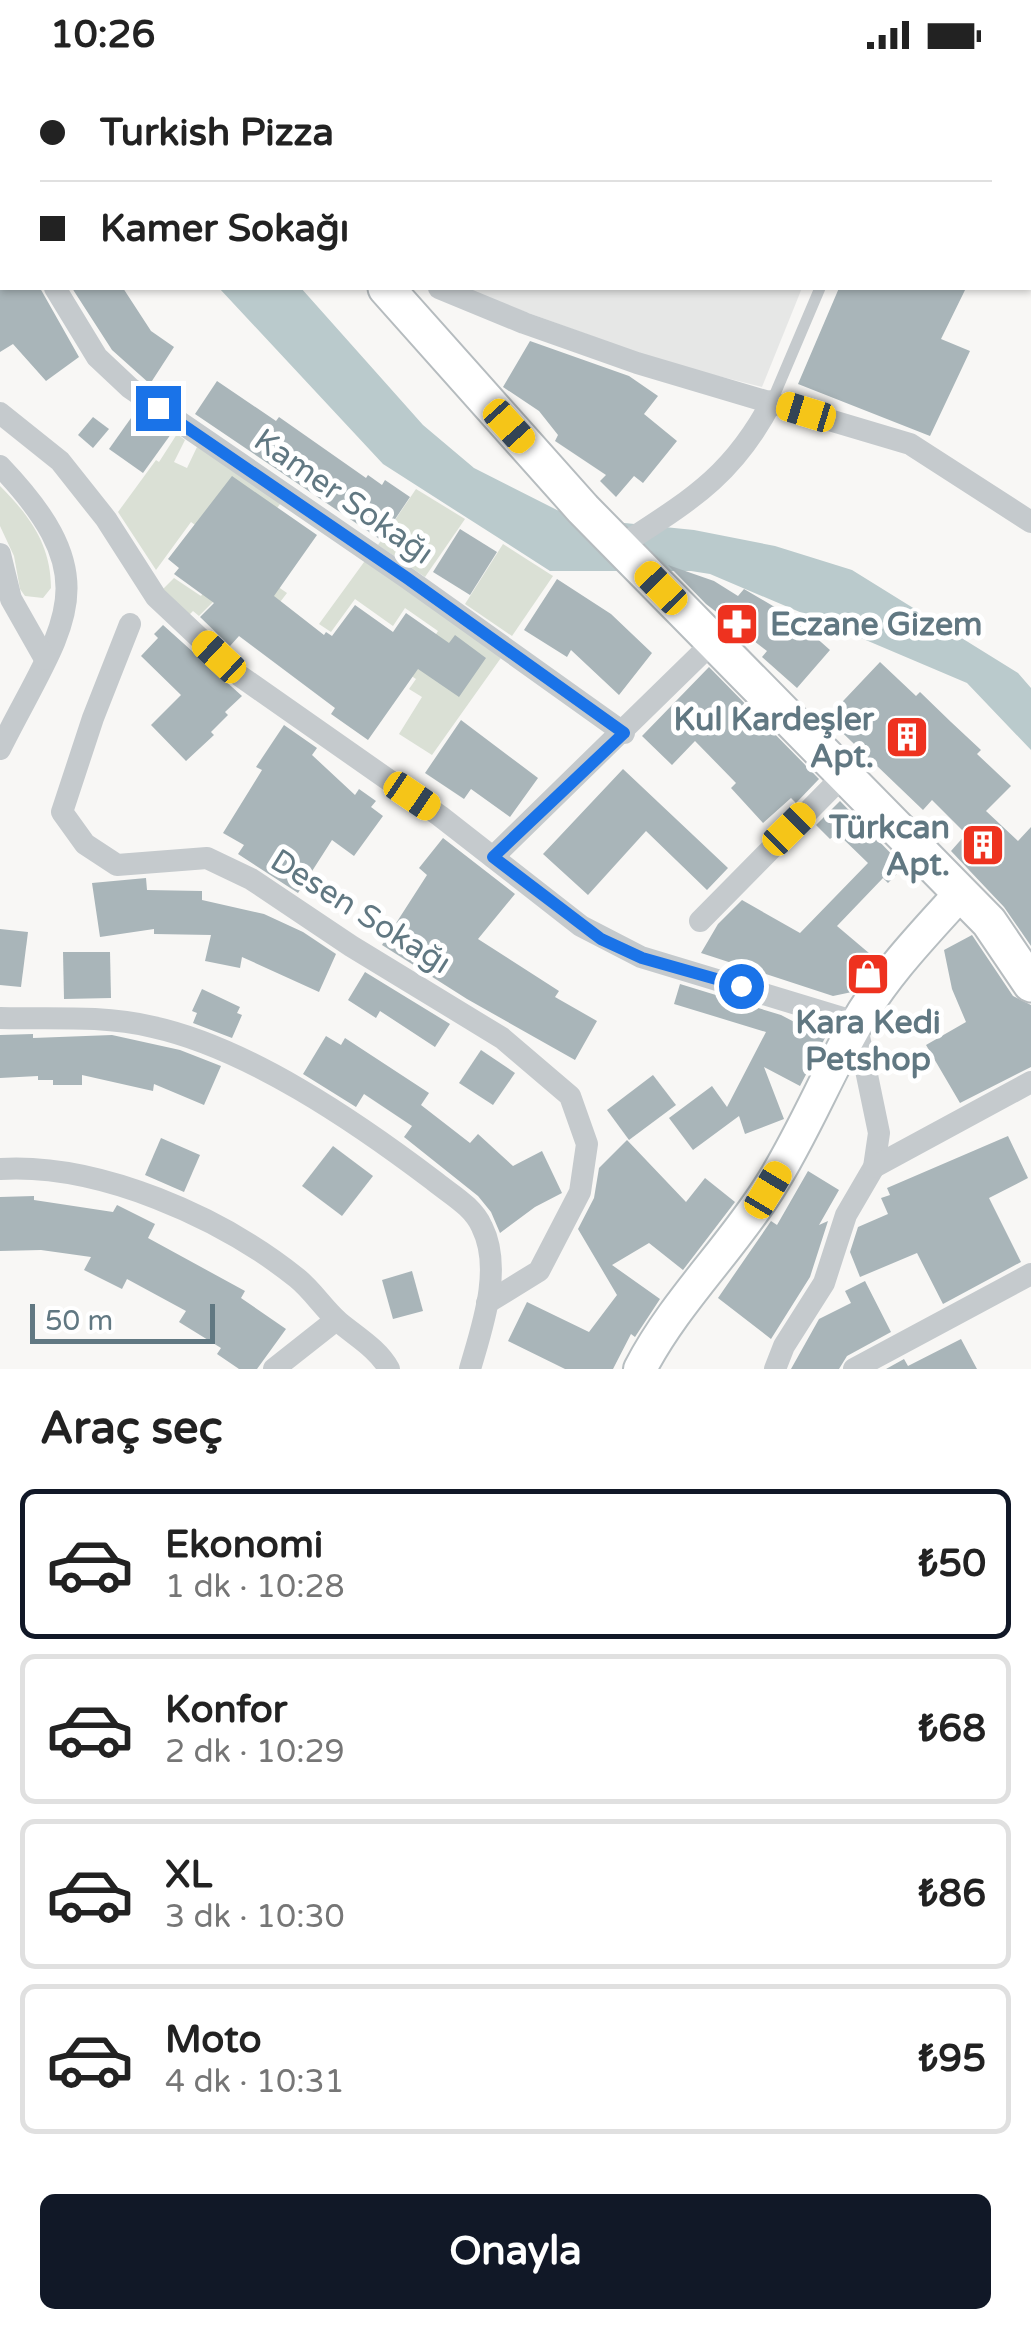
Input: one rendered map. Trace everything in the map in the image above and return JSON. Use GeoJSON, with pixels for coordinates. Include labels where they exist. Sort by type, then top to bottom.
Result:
{"type":"FeatureCollection","features":[{"type":"Feature","properties":{"kind":"main road"},"geometry":{"type":"LineString","coordinates":[[388,290],[620,546],[989,922],[1031,984]]}},
{"type":"Feature","properties":{"kind":"street","name":"Kamer Sokağı"},"geometry":{"type":"LineString","coordinates":[[56,290],[80,332],[118,379],[624,733]]}},
{"type":"Feature","properties":{"kind":"street"},"geometry":{"type":"LineString","coordinates":[[444,290],[636,363],[910,444],[1031,522]]}},
{"type":"Feature","properties":{"kind":"street"},"geometry":{"type":"LineString","coordinates":[[620,546],[715,481],[745,447],[772,401]]}},
{"type":"Feature","properties":{"kind":"street"},"geometry":{"type":"LineString","coordinates":[[0,414],[60,461],[89,496],[156,597],[240,676],[440,816],[565,914],[642,958],[856,1022]]}},
{"type":"Feature","properties":{"kind":"street"},"geometry":{"type":"LineString","coordinates":[[0,466],[39,510],[68,574],[67,606],[46,659],[0,749]]}},
{"type":"Feature","properties":{"kind":"street"},"geometry":{"type":"LineString","coordinates":[[0,554],[11,598],[46,659]]}},
{"type":"Feature","properties":{"kind":"street","name":"Desen Sokağı"},"geometry":{"type":"LineString","coordinates":[[130,624],[62,812],[85,844],[117,865],[207,858],[251,878],[351,946],[502,1038],[570,1096],[587,1144],[580,1192],[539,1270],[487,1303]]}},
{"type":"Feature","properties":{"kind":"street"},"geometry":{"type":"LineString","coordinates":[[493,857],[713,642]]}},
{"type":"Feature","properties":{"kind":"street"},"geometry":{"type":"LineString","coordinates":[[700,921],[845,774]]}},
{"type":"Feature","properties":{"kind":"street"},"geometry":{"type":"LineString","coordinates":[[640,1369],[658,1334],[768,1190],[856,1022],[904,954],[960,894]]}},
{"type":"Feature","properties":{"kind":"street"},"geometry":{"type":"LineString","coordinates":[[0,1018],[108,1020],[176,1033],[246,1063],[333,1111],[397,1154],[475,1215],[487,1241],[487,1303],[470,1369]]}},
{"type":"Feature","properties":{"kind":"street"},"geometry":{"type":"LineString","coordinates":[[775,1369],[784,1346],[824,1283],[846,1214],[874,1167],[879,1133],[856,1022]]}},
{"type":"Feature","properties":{"kind":"street"},"geometry":{"type":"LineString","coordinates":[[874,1167],[1031,1082]]}},
{"type":"Feature","properties":{"kind":"street"},"geometry":{"type":"LineString","coordinates":[[0,1169],[26,1168],[113,1184],[190,1211],[242,1238],[300,1280],[336,1320],[382,1357],[390,1369]]}},
{"type":"Feature","properties":{"kind":"street"},"geometry":{"type":"LineString","coordinates":[[854,1369],[1031,1274]]}},
{"type":"Feature","properties":{"kind":"street"},"geometry":{"type":"LineString","coordinates":[[274,1369],[336,1320]]}},
{"type":"Feature","properties":{"kind":"lane"},"geometry":{"type":"LineString","coordinates":[[772,401],[819,290]]}},
{"type":"Feature","properties":{"kind":"shaded area"},"geometry":{"type":"Polygon","coordinates":[[[221,290],[303,290],[423,425],[474,468],[557,510],[585,519],[694,530],[775,546],[852,570],[1018,673],[1031,688],[1031,750],[967,683],[710,574],[550,571],[383,464],[221,290]]]}},
{"type":"Feature","properties":{"kind":"shaded area"},"geometry":{"type":"Polygon","coordinates":[[[465,290],[801,290],[762,387],[663,362],[465,290]]]}},
{"type":"Feature","properties":{"kind":"shaded area"},"geometry":{"type":"Polygon","coordinates":[[[177,434],[185,440],[174,462],[187,468],[197,447],[283,500],[239,560],[287,593],[274,610],[239,576],[199,616],[193,611],[187,617],[163,589],[174,578],[201,596],[232,552],[191,522],[156,570],[118,512],[177,434]]]}},
{"type":"Feature","properties":{"kind":"shaded area"},"geometry":{"type":"Polygon","coordinates":[[[0,486],[21,509],[43,545],[51,588],[43,598],[25,596],[20,589],[14,556],[0,526],[0,486]]]}},
{"type":"Feature","properties":{"kind":"shaded area"},"geometry":{"type":"Polygon","coordinates":[[[416,489],[465,519],[425,577],[378,545],[416,489]]]}},
{"type":"Feature","properties":{"kind":"shaded area"},"geometry":{"type":"Polygon","coordinates":[[[503,544],[553,576],[512,636],[465,604],[503,544]]]}},
{"type":"Feature","properties":{"kind":"shaded area"},"geometry":{"type":"Polygon","coordinates":[[[367,558],[503,655],[432,755],[399,734],[422,697],[409,689],[416,679],[410,675],[438,631],[405,608],[393,626],[355,599],[331,632],[319,624],[367,558]]]}},
{"type":"Feature","properties":{"kind":"building"},"geometry":{"type":"Polygon","coordinates":[[[0,290],[41,290],[79,357],[46,381],[13,344],[0,352],[0,290]]]}},
{"type":"Feature","properties":{"kind":"building"},"geometry":{"type":"Polygon","coordinates":[[[73,290],[124,290],[151,331],[174,347],[150,384],[112,350],[73,290]]]}},
{"type":"Feature","properties":{"kind":"building"},"geometry":{"type":"Polygon","coordinates":[[[838,290],[965,290],[941,339],[970,351],[930,436],[798,384],[838,290]]]}},
{"type":"Feature","properties":{"kind":"building"},"geometry":{"type":"Polygon","coordinates":[[[530,341],[629,376],[658,396],[644,414],[677,441],[643,483],[634,476],[616,497],[600,481],[606,475],[555,441],[558,435],[539,411],[503,387],[530,341]]]}},
{"type":"Feature","properties":{"kind":"building"},"geometry":{"type":"Polygon","coordinates":[[[217,381],[276,421],[279,417],[366,478],[368,475],[382,485],[385,480],[410,497],[381,540],[195,414],[217,381]]]}},
{"type":"Feature","properties":{"kind":"building"},"geometry":{"type":"Polygon","coordinates":[[[136,411],[171,434],[143,473],[109,449],[136,411]]]}},
{"type":"Feature","properties":{"kind":"building"},"geometry":{"type":"Polygon","coordinates":[[[93,417],[109,429],[93,448],[78,435],[93,417]]]}},
{"type":"Feature","properties":{"kind":"building"},"geometry":{"type":"Polygon","coordinates":[[[232,476],[317,535],[274,596],[324,635],[326,632],[332,636],[355,605],[393,632],[406,613],[449,643],[455,635],[486,658],[459,697],[418,669],[368,740],[331,714],[335,708],[239,636],[230,646],[200,617],[214,603],[174,574],[179,568],[168,559],[232,476]]]}},
{"type":"Feature","properties":{"kind":"building"},"geometry":{"type":"Polygon","coordinates":[[[460,529],[497,552],[470,595],[433,572],[460,529]]]}},
{"type":"Feature","properties":{"kind":"building"},"geometry":{"type":"Polygon","coordinates":[[[668,565],[714,581],[738,596],[744,589],[795,619],[830,650],[797,688],[762,657],[767,651],[706,604],[668,565]]]}},
{"type":"Feature","properties":{"kind":"building"},"geometry":{"type":"Polygon","coordinates":[[[557,579],[611,614],[652,653],[619,695],[571,650],[567,657],[524,630],[557,579]]]}},
{"type":"Feature","properties":{"kind":"building"},"geometry":{"type":"Polygon","coordinates":[[[163,625],[242,696],[225,712],[228,715],[211,732],[214,735],[186,761],[151,725],[181,695],[141,656],[158,638],[154,634],[163,625]]]}},
{"type":"Feature","properties":{"kind":"building"},"geometry":{"type":"Polygon","coordinates":[[[880,662],[916,696],[920,692],[981,750],[977,754],[1011,786],[986,811],[1018,841],[1031,827],[1031,946],[1004,907],[951,851],[966,834],[932,800],[923,810],[827,718],[880,662]]]}},
{"type":"Feature","properties":{"kind":"building"},"geometry":{"type":"Polygon","coordinates":[[[709,667],[819,779],[796,803],[791,798],[763,823],[731,788],[736,783],[695,741],[672,765],[642,736],[709,667]]]}},
{"type":"Feature","properties":{"kind":"building"},"geometry":{"type":"Polygon","coordinates":[[[461,720],[538,778],[510,817],[471,789],[464,799],[425,773],[461,720]]]}},
{"type":"Feature","properties":{"kind":"building"},"geometry":{"type":"Polygon","coordinates":[[[284,725],[317,748],[312,755],[355,795],[359,789],[376,801],[371,807],[383,816],[354,856],[332,840],[298,893],[238,854],[244,845],[223,833],[262,770],[256,767],[284,725]]]}},
{"type":"Feature","properties":{"kind":"building"},"geometry":{"type":"Polygon","coordinates":[[[623,769],[728,868],[707,890],[646,831],[588,895],[543,854],[623,769]]]}},
{"type":"Feature","properties":{"kind":"building"},"geometry":{"type":"Polygon","coordinates":[[[840,801],[904,867],[888,883],[883,878],[837,926],[876,959],[852,992],[833,996],[701,953],[718,924],[742,900],[800,933],[868,863],[837,833],[830,839],[816,825],[840,801]]]}},
{"type":"Feature","properties":{"kind":"building"},"geometry":{"type":"Polygon","coordinates":[[[443,838],[515,894],[478,939],[559,991],[555,997],[597,1021],[575,1060],[382,945],[427,875],[419,868],[443,838]]]}},
{"type":"Feature","properties":{"kind":"building"},"geometry":{"type":"Polygon","coordinates":[[[146,878],[147,890],[202,891],[202,900],[264,914],[303,932],[336,954],[319,992],[242,957],[240,968],[205,961],[211,935],[154,934],[154,929],[100,937],[92,883],[146,878]]]}},
{"type":"Feature","properties":{"kind":"building"},"geometry":{"type":"Polygon","coordinates":[[[0,929],[28,932],[21,987],[0,985],[0,929]]]}},
{"type":"Feature","properties":{"kind":"building"},"geometry":{"type":"Polygon","coordinates":[[[972,935],[1013,996],[1031,1005],[1031,1067],[960,1103],[926,1045],[966,1022],[952,989],[944,950],[972,935]]]}},
{"type":"Feature","properties":{"kind":"building"},"geometry":{"type":"Polygon","coordinates":[[[63,952],[110,952],[111,998],[64,999],[63,952]]]}},
{"type":"Feature","properties":{"kind":"building"},"geometry":{"type":"Polygon","coordinates":[[[365,972],[450,1024],[435,1047],[380,1011],[376,1018],[348,1000],[365,972]]]}},
{"type":"Feature","properties":{"kind":"building"},"geometry":{"type":"Polygon","coordinates":[[[680,984],[781,1015],[825,1038],[800,1086],[764,1067],[784,1119],[745,1134],[739,1116],[693,1150],[669,1118],[712,1086],[727,1107],[766,1032],[674,1004],[680,984]]]}},
{"type":"Feature","properties":{"kind":"building"},"geometry":{"type":"Polygon","coordinates":[[[202,989],[240,1007],[237,1013],[242,1015],[232,1038],[193,1023],[197,1013],[192,1011],[202,989]]]}},
{"type":"Feature","properties":{"kind":"building"},"geometry":{"type":"Polygon","coordinates":[[[33,1034],[33,1038],[112,1035],[180,1050],[221,1066],[204,1105],[154,1084],[153,1091],[82,1075],[82,1085],[53,1085],[53,1080],[38,1080],[38,1076],[0,1078],[0,1035],[33,1034]]]}},
{"type":"Feature","properties":{"kind":"building"},"geometry":{"type":"Polygon","coordinates":[[[326,1036],[341,1045],[345,1038],[429,1093],[421,1105],[470,1143],[478,1134],[513,1166],[542,1151],[562,1193],[500,1233],[478,1196],[404,1137],[412,1126],[364,1094],[356,1107],[303,1074],[326,1036]]]}},
{"type":"Feature","properties":{"kind":"building"},"geometry":{"type":"Polygon","coordinates":[[[481,1050],[515,1073],[493,1105],[459,1083],[481,1050]]]}},
{"type":"Feature","properties":{"kind":"building"},"geometry":{"type":"Polygon","coordinates":[[[653,1075],[676,1105],[629,1140],[607,1110],[653,1075]]]}},
{"type":"Feature","properties":{"kind":"building"},"geometry":{"type":"Polygon","coordinates":[[[1008,1136],[1028,1178],[989,1198],[1021,1262],[943,1304],[917,1253],[860,1277],[850,1252],[858,1227],[888,1214],[881,1198],[890,1195],[887,1188],[1008,1136]]]}},
{"type":"Feature","properties":{"kind":"building"},"geometry":{"type":"Polygon","coordinates":[[[161,1138],[200,1155],[184,1192],[145,1175],[161,1138]]]}},
{"type":"Feature","properties":{"kind":"building"},"geometry":{"type":"Polygon","coordinates":[[[627,1140],[686,1202],[705,1178],[735,1202],[683,1270],[649,1243],[612,1265],[660,1299],[635,1337],[631,1334],[613,1369],[565,1369],[508,1341],[527,1302],[589,1332],[617,1295],[578,1229],[594,1198],[599,1168],[627,1140]]]}},
{"type":"Feature","properties":{"kind":"building"},"geometry":{"type":"Polygon","coordinates":[[[333,1146],[373,1176],[342,1216],[302,1186],[333,1146]]]}},
{"type":"Feature","properties":{"kind":"building"},"geometry":{"type":"Polygon","coordinates":[[[808,1171],[839,1190],[819,1225],[828,1221],[810,1277],[771,1339],[718,1298],[771,1221],[777,1225],[808,1171]]]}},
{"type":"Feature","properties":{"kind":"building"},"geometry":{"type":"Polygon","coordinates":[[[34,1196],[34,1200],[113,1212],[117,1205],[155,1224],[148,1238],[245,1291],[241,1298],[286,1329],[257,1369],[239,1369],[217,1354],[221,1348],[179,1322],[186,1311],[127,1279],[122,1289],[84,1270],[91,1257],[41,1250],[0,1251],[0,1197],[34,1196]]]}},
{"type":"Feature","properties":{"kind":"building"},"geometry":{"type":"Polygon","coordinates":[[[412,1271],[423,1311],[393,1319],[382,1280],[412,1271]]]}},
{"type":"Feature","properties":{"kind":"building"},"geometry":{"type":"Polygon","coordinates":[[[865,1281],[891,1332],[847,1356],[839,1369],[791,1369],[819,1319],[851,1303],[845,1291],[865,1281]]]}},
{"type":"Feature","properties":{"kind":"building"},"geometry":{"type":"Polygon","coordinates":[[[961,1339],[977,1369],[886,1369],[904,1359],[908,1366],[961,1339]]]}},
{"type":"Feature","properties":{"kind":"place","name":"Eczane Gizem"},"geometry":{"type":"Point","coordinates":[737,624]}},
{"type":"Feature","properties":{"kind":"place","name":"Kul Kardeşler Apt."},"geometry":{"type":"Point","coordinates":[907,737]}},
{"type":"Feature","properties":{"kind":"place","name":"Türkcan Apt."},"geometry":{"type":"Point","coordinates":[983,845]}},
{"type":"Feature","properties":{"kind":"place","name":"Kara Kedi Petshop"},"geometry":{"type":"Point","coordinates":[868,974]}},
{"type":"Feature","properties":{"kind":"route"},"geometry":{"type":"LineString","coordinates":[[158,408],[407,578],[624,733],[493,857],[601,939],[642,958],[741,986]]}}]}
